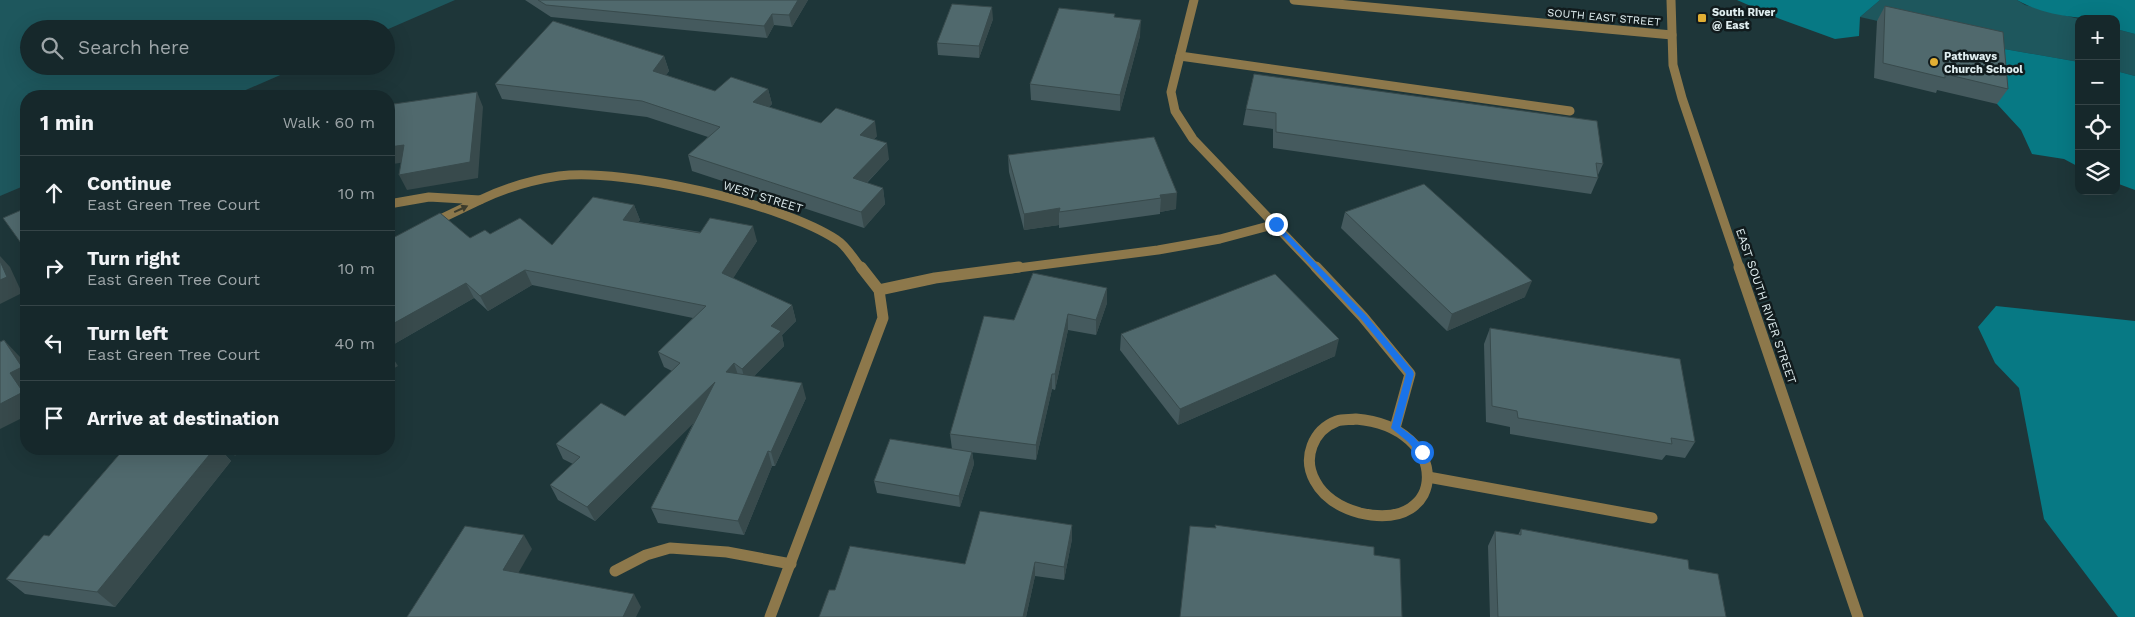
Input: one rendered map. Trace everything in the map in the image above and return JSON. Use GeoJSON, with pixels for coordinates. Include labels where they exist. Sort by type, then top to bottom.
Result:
{"type":"FeatureCollection","features":[{"type":"Feature","properties":{"kind":"street"},"geometry":{"type":"LineString","coordinates":[[1194,0],[1171,92],[1171,102],[1180,122],[1193,139],[1364,317],[1410,374],[1395,428]]}},
{"type":"Feature","properties":{"kind":"street","name":"SOUTH EAST STREET"},"geometry":{"type":"LineString","coordinates":[[1294,0],[1672,34]]}},
{"type":"Feature","properties":{"kind":"street","name":"EAST SOUTH RIVER STREET"},"geometry":{"type":"LineString","coordinates":[[1671,0],[1673,65],[1682,98],[1858,617]]}},
{"type":"Feature","properties":{"kind":"street"},"geometry":{"type":"LineString","coordinates":[[1180,56],[1570,111]]}},
{"type":"Feature","properties":{"kind":"street","name":"WEST STREET"},"geometry":{"type":"LineString","coordinates":[[419,229],[506,188],[560,176],[597,176],[650,181],[735,200],[800,220],[839,241],[879,290]]}},
{"type":"Feature","properties":{"kind":"street","name":"WEST STREET"},"geometry":{"type":"LineString","coordinates":[[395,203],[429,197],[480,200]]}},
{"type":"Feature","properties":{"kind":"street"},"geometry":{"type":"LineString","coordinates":[[770,617],[883,318],[879,290],[935,278],[1220,240],[1276,224]]}},
{"type":"Feature","properties":{"kind":"street"},"geometry":{"type":"LineString","coordinates":[[1356,419],[1376,421],[1395,428],[1411,439],[1422,452],[1428,468],[1428,476],[1428,484],[1422,498],[1409,508],[1393,515],[1373,516],[1353,512],[1334,502],[1320,489],[1311,473],[1308,456],[1312,441],[1323,429],[1338,421],[1356,419]]}},
{"type":"Feature","properties":{"kind":"street"},"geometry":{"type":"LineString","coordinates":[[1428,476],[1652,518]]}},
{"type":"Feature","properties":{"kind":"street"},"geometry":{"type":"LineString","coordinates":[[615,571],[646,554],[670,548],[727,552],[791,564]]}},
{"type":"Feature","properties":{"kind":"shaded area"},"geometry":{"type":"Polygon","coordinates":[[[0,0],[455,0],[395,26],[395,20],[20,20],[20,75],[280,75],[246,90],[20,90],[20,188],[0,196],[0,0]]]}},
{"type":"Feature","properties":{"kind":"shaded area"},"geometry":{"type":"Polygon","coordinates":[[[1737,0],[1880,0],[1860,17],[1859,36],[1835,39],[1780,19],[1737,0]]]}},
{"type":"Feature","properties":{"kind":"shaded area"},"geometry":{"type":"Polygon","coordinates":[[[1880,0],[2017,0],[2025,5],[2075,18],[2075,61],[1993,47],[1860,17],[1880,0]]]}},
{"type":"Feature","properties":{"kind":"shaded area"},"geometry":{"type":"Polygon","coordinates":[[[2017,0],[2135,0],[2135,34],[2120,30],[2120,15],[2065,16],[2029,6],[2017,0]]]}},
{"type":"Feature","properties":{"kind":"shaded area"},"geometry":{"type":"Polygon","coordinates":[[[2120,30],[2135,34],[2135,76],[2120,72],[2120,30]]]}},
{"type":"Feature","properties":{"kind":"shaded area"},"geometry":{"type":"Polygon","coordinates":[[[1993,47],[2075,61],[2075,165],[2064,159],[2032,154],[2021,130],[1997,104],[1993,47]]]}},
{"type":"Feature","properties":{"kind":"shaded area"},"geometry":{"type":"Polygon","coordinates":[[[2120,72],[2135,76],[2135,190],[2120,184],[2120,72]]]}},
{"type":"Feature","properties":{"kind":"shaded area"},"geometry":{"type":"Polygon","coordinates":[[[1996,306],[2135,321],[2135,617],[2118,617],[2044,519],[2019,388],[1995,363],[1978,327],[1996,306]]]}},
{"type":"Feature","properties":{"kind":"building"},"geometry":{"type":"Polygon","coordinates":[[[538,0],[798,0],[789,15],[772,14],[764,26],[546,5],[538,0]]]}},
{"type":"Feature","properties":{"kind":"building"},"geometry":{"type":"Polygon","coordinates":[[[952,4],[992,7],[979,46],[937,43],[952,4]]]}},
{"type":"Feature","properties":{"kind":"building","name":"Pathways Church School"},"geometry":{"type":"Polygon","coordinates":[[[1885,6],[2003,32],[2008,89],[1945,74],[1945,78],[1883,63],[1885,6]]]}},
{"type":"Feature","properties":{"kind":"building"},"geometry":{"type":"Polygon","coordinates":[[[1059,8],[1115,14],[1114,17],[1141,20],[1120,95],[1030,84],[1059,8]]]}},
{"type":"Feature","properties":{"kind":"building"},"geometry":{"type":"Polygon","coordinates":[[[553,21],[664,56],[653,71],[715,91],[731,77],[768,89],[753,102],[821,123],[836,108],[875,121],[860,135],[887,143],[853,178],[883,188],[861,212],[688,155],[720,127],[642,101],[495,84],[553,21]]]}},
{"type":"Feature","properties":{"kind":"building"},"geometry":{"type":"Polygon","coordinates":[[[1254,74],[1597,121],[1603,164],[1596,163],[1598,178],[1276,132],[1276,113],[1246,109],[1254,74]]]}},
{"type":"Feature","properties":{"kind":"building"},"geometry":{"type":"Polygon","coordinates":[[[477,92],[470,162],[399,175],[404,145],[395,146],[395,104],[477,92]]]}},
{"type":"Feature","properties":{"kind":"building"},"geometry":{"type":"Polygon","coordinates":[[[1154,137],[1177,193],[1160,195],[1161,198],[1059,212],[1060,208],[1024,214],[1008,155],[1154,137]]]}},
{"type":"Feature","properties":{"kind":"building"},"geometry":{"type":"Polygon","coordinates":[[[1424,184],[1532,281],[1452,314],[1345,212],[1424,184]]]}},
{"type":"Feature","properties":{"kind":"building"},"geometry":{"type":"Polygon","coordinates":[[[593,197],[634,205],[623,220],[700,233],[710,218],[753,226],[722,273],[792,305],[771,326],[781,331],[742,369],[734,363],[726,372],[802,383],[771,452],[768,451],[738,521],[651,508],[715,382],[587,507],[550,485],[580,457],[556,444],[601,403],[625,416],[680,363],[658,352],[706,306],[525,270],[480,296],[466,283],[395,323],[395,237],[440,213],[470,238],[485,230],[490,234],[520,218],[552,245],[593,197]]]}},
{"type":"Feature","properties":{"kind":"building"},"geometry":{"type":"Polygon","coordinates":[[[20,211],[20,242],[3,218],[20,211]]]}},
{"type":"Feature","properties":{"kind":"building"},"geometry":{"type":"Polygon","coordinates":[[[0,261],[7,277],[0,280],[0,261]]]}},
{"type":"Feature","properties":{"kind":"building"},"geometry":{"type":"Polygon","coordinates":[[[1033,273],[1107,288],[1096,320],[1068,314],[1055,374],[1052,374],[1036,445],[950,434],[984,316],[1014,320],[1033,273]]]}},
{"type":"Feature","properties":{"kind":"building"},"geometry":{"type":"Polygon","coordinates":[[[1275,274],[1339,339],[1180,409],[1121,334],[1275,274]]]}},
{"type":"Feature","properties":{"kind":"building"},"geometry":{"type":"Polygon","coordinates":[[[1490,328],[1680,359],[1695,442],[1671,438],[1672,444],[1518,418],[1517,411],[1492,406],[1490,328]]]}},
{"type":"Feature","properties":{"kind":"building"},"geometry":{"type":"Polygon","coordinates":[[[4,340],[20,364],[20,368],[10,373],[20,388],[20,394],[0,404],[0,342],[4,340]]]}},
{"type":"Feature","properties":{"kind":"building"},"geometry":{"type":"Polygon","coordinates":[[[890,439],[972,452],[959,496],[874,481],[890,439]]]}},
{"type":"Feature","properties":{"kind":"building"},"geometry":{"type":"Polygon","coordinates":[[[119,455],[209,455],[97,592],[6,579],[44,535],[49,536],[119,455]]]}},
{"type":"Feature","properties":{"kind":"building"},"geometry":{"type":"Polygon","coordinates":[[[980,511],[1072,525],[1064,567],[1035,562],[1023,617],[819,617],[829,590],[835,590],[850,546],[965,564],[980,511]]]}},
{"type":"Feature","properties":{"kind":"building"},"geometry":{"type":"Polygon","coordinates":[[[1215,525],[1374,547],[1374,555],[1400,559],[1402,617],[1180,617],[1190,526],[1216,528],[1215,525]]]}},
{"type":"Feature","properties":{"kind":"building"},"geometry":{"type":"Polygon","coordinates":[[[465,526],[524,535],[503,570],[634,594],[623,617],[407,617],[465,526]]]}},
{"type":"Feature","properties":{"kind":"building"},"geometry":{"type":"Polygon","coordinates":[[[1521,529],[1688,560],[1689,569],[1718,574],[1726,617],[1498,617],[1495,531],[1521,535],[1521,529]]]}},
{"type":"Feature","properties":{"kind":"place","name":"South River @ East"},"geometry":{"type":"Point","coordinates":[1702,18]}},
{"type":"Feature","properties":{"kind":"place","name":"Pathways Church School"},"geometry":{"type":"Point","coordinates":[1934,62]}},
{"type":"Feature","properties":{"kind":"route"},"geometry":{"type":"LineString","coordinates":[[1276,224],[1364,317],[1410,374],[1395,428],[1411,439],[1422,452]]}}]}
